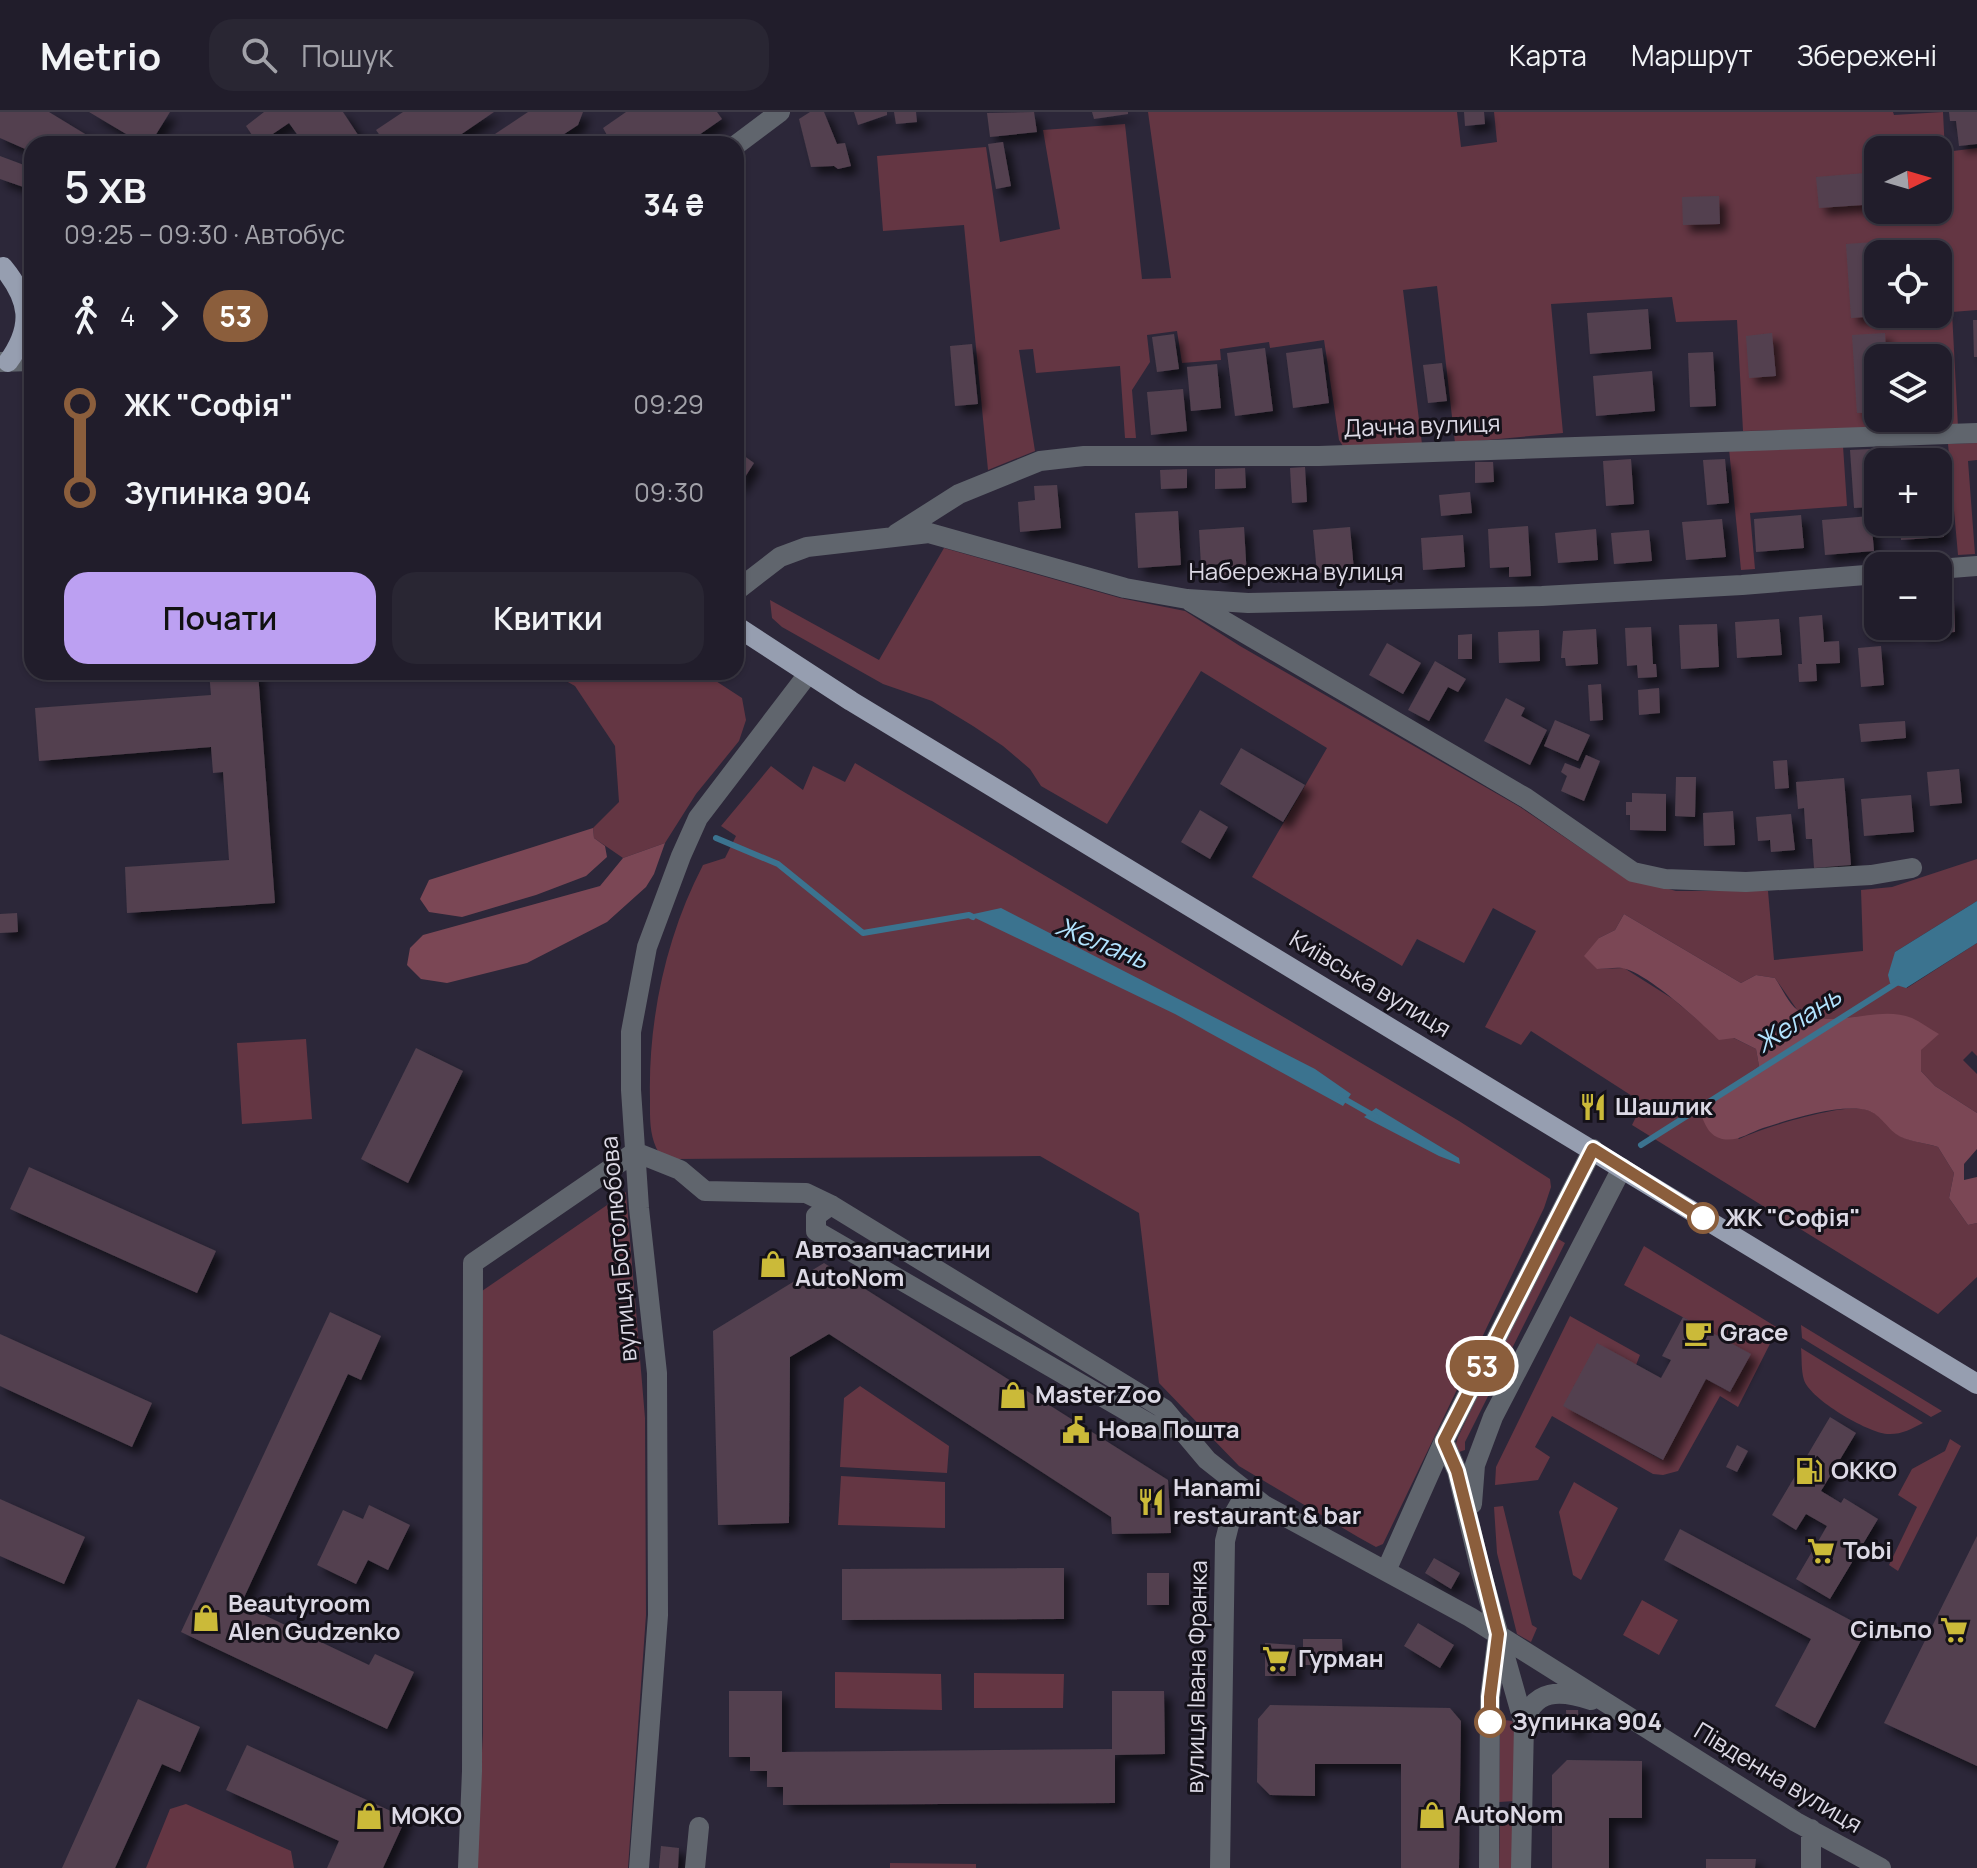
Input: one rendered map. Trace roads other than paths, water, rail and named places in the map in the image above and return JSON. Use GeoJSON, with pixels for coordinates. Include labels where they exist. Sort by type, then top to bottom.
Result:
{"type":"FeatureCollection","features":[{"type":"Feature","properties":{"kind":"main road"},"geometry":{"type":"LineString","coordinates":[[1,266],[24,274]]}},
{"type":"Feature","properties":{"kind":"main road"},"geometry":{"type":"LineString","coordinates":[[1,266],[15,282],[24,302]]}},
{"type":"Feature","properties":{"kind":"main road"},"geometry":{"type":"LineString","coordinates":[[4,362],[24,336]]}},
{"type":"Feature","properties":{"kind":"main road","name":"Київська вулиця"},"geometry":{"type":"LineString","coordinates":[[744,631],[808,674],[1977,1384]]}},
{"type":"Feature","properties":{"kind":"street"},"geometry":{"type":"LineString","coordinates":[[744,139],[780,112]]}},
{"type":"Feature","properties":{"kind":"street"},"geometry":{"type":"LineString","coordinates":[[4,362],[24,361]]}},
{"type":"Feature","properties":{"kind":"street","name":"Дачна вулиця"},"geometry":{"type":"LineString","coordinates":[[889,539],[959,494],[1040,461],[1084,456],[1319,456],[1977,433]]}},
{"type":"Feature","properties":{"kind":"street","name":"Набережна вулиця"},"geometry":{"type":"LineString","coordinates":[[744,585],[780,557],[807,547],[929,533],[1125,588],[1187,599],[1248,603],[1542,596],[1864,575]]}},
{"type":"Feature","properties":{"kind":"street"},"geometry":{"type":"LineString","coordinates":[[1952,568],[1977,566]]}},
{"type":"Feature","properties":{"kind":"street"},"geometry":{"type":"LineString","coordinates":[[1187,599],[1526,798],[1633,872],[1665,879],[1746,882],[1871,875],[1912,868]]}},
{"type":"Feature","properties":{"kind":"street","name":"вулиця Боголюбова"},"geometry":{"type":"LineString","coordinates":[[639,1868],[658,1615],[657,1373],[635,1152],[631,1032],[647,947],[698,818],[808,674]]}},
{"type":"Feature","properties":{"kind":"street"},"geometry":{"type":"LineString","coordinates":[[1386,1571],[1444,1441],[1593,1149]]}},
{"type":"Feature","properties":{"kind":"street"},"geometry":{"type":"LineString","coordinates":[[468,1868],[472,1780],[473,1263],[635,1152],[680,1170],[705,1191],[806,1193],[831,1205],[1164,1409],[1207,1460],[1264,1505],[1498,1634]]}},
{"type":"Feature","properties":{"kind":"street"},"geometry":{"type":"LineString","coordinates":[[1470,1520],[1475,1465],[1493,1417],[1622,1168]]}},
{"type":"Feature","properties":{"kind":"street"},"geometry":{"type":"LineString","coordinates":[[831,1205],[816,1216],[816,1231],[1148,1423],[1161,1429],[1180,1426]]}},
{"type":"Feature","properties":{"kind":"street"},"geometry":{"type":"LineString","coordinates":[[1444,1441],[1457,1471],[1524,1724],[1521,1868]]}},
{"type":"Feature","properties":{"kind":"street","name":"вулиця Івана Франка"},"geometry":{"type":"LineString","coordinates":[[1220,1868],[1225,1541],[1230,1521],[1246,1493]]}},
{"type":"Feature","properties":{"kind":"street"},"geometry":{"type":"LineString","coordinates":[[1489,1868],[1490,1697],[1498,1634]]}},
{"type":"Feature","properties":{"kind":"street","name":"Південна вулиця"},"geometry":{"type":"LineString","coordinates":[[1498,1634],[1609,1706],[1881,1868]]}},
{"type":"Feature","properties":{"kind":"street","name":"Південна вулиця"},"geometry":{"type":"LineString","coordinates":[[1524,1724],[1527,1712],[1543,1696],[1559,1693],[1576,1695],[1609,1706]]}},
{"type":"Feature","properties":{"kind":"street"},"geometry":{"type":"LineString","coordinates":[[1490,1722],[1507,1712],[1524,1724]]}},
{"type":"Feature","properties":{"kind":"street"},"geometry":{"type":"LineString","coordinates":[[695,1868],[699,1827]]}},
{"type":"Feature","properties":{"kind":"street"},"geometry":{"type":"LineString","coordinates":[[1811,1829],[1811,1868]]}},
{"type":"Feature","properties":{"kind":"water"},"geometry":{"type":"Polygon","coordinates":[[[1977,901],[1977,943],[1906,988],[1890,983],[1888,975],[1895,952],[1977,901]]]}},
{"type":"Feature","properties":{"kind":"water"},"geometry":{"type":"Polygon","coordinates":[[[1001,908],[1315,1069],[1351,1094],[1343,1106],[1175,1014],[969,915],[1001,908]]]}},
{"type":"Feature","properties":{"kind":"water"},"geometry":{"type":"Polygon","coordinates":[[[1376,1108],[1459,1158],[1460,1164],[1364,1117],[1376,1108]]]}},
{"type":"Feature","properties":{"kind":"waterway","name":"Желань"},"geometry":{"type":"LineString","coordinates":[[716,838],[778,864],[863,933],[969,915],[973,917]]}},
{"type":"Feature","properties":{"kind":"waterway","name":"Желань"},"geometry":{"type":"LineString","coordinates":[[1641,1145],[1898,982]]}},
{"type":"Feature","properties":{"kind":"waterway","name":"Желань"},"geometry":{"type":"LineString","coordinates":[[1341,1097],[1376,1117]]}},
{"type":"Feature","properties":{"kind":"place","name":"Шашлик"},"geometry":{"type":"Point","coordinates":[1593,1107]}},
{"type":"Feature","properties":{"kind":"place","name":"ЖК \"Софія\""},"geometry":{"type":"Point","coordinates":[1703,1218]}},
{"type":"Feature","properties":{"kind":"place","name":"Автозапчастини AutoNom"},"geometry":{"type":"Point","coordinates":[773,1264]}},
{"type":"Feature","properties":{"kind":"place","name":"Grace"},"geometry":{"type":"Point","coordinates":[1698,1333]}},
{"type":"Feature","properties":{"kind":"place","name":"MasterZoo"},"geometry":{"type":"Point","coordinates":[1013,1395]}},
{"type":"Feature","properties":{"kind":"place","name":"Нова Пошта"},"geometry":{"type":"Point","coordinates":[1076,1430]}},
{"type":"Feature","properties":{"kind":"place","name":"OKKO"},"geometry":{"type":"Point","coordinates":[1809,1471]}},
{"type":"Feature","properties":{"kind":"place","name":"Hanami restaurant & bar"},"geometry":{"type":"Point","coordinates":[1151,1502]}},
{"type":"Feature","properties":{"kind":"place","name":"Tobi"},"geometry":{"type":"Point","coordinates":[1821,1551]}},
{"type":"Feature","properties":{"kind":"place","name":"Beautyroom Alen Gudzenko"},"geometry":{"type":"Point","coordinates":[206,1618]}},
{"type":"Feature","properties":{"kind":"place","name":"Сільпо"},"geometry":{"type":"Point","coordinates":[1954,1630]}},
{"type":"Feature","properties":{"kind":"place","name":"Гурман"},"geometry":{"type":"Point","coordinates":[1276,1659]}},
{"type":"Feature","properties":{"kind":"place","name":"Зупинка 904"},"geometry":{"type":"Point","coordinates":[1490,1722]}},
{"type":"Feature","properties":{"kind":"place","name":"AutoNom"},"geometry":{"type":"Point","coordinates":[1432,1815]}},
{"type":"Feature","properties":{"kind":"place","name":"МОКО"},"geometry":{"type":"Point","coordinates":[369,1816]}}]}
